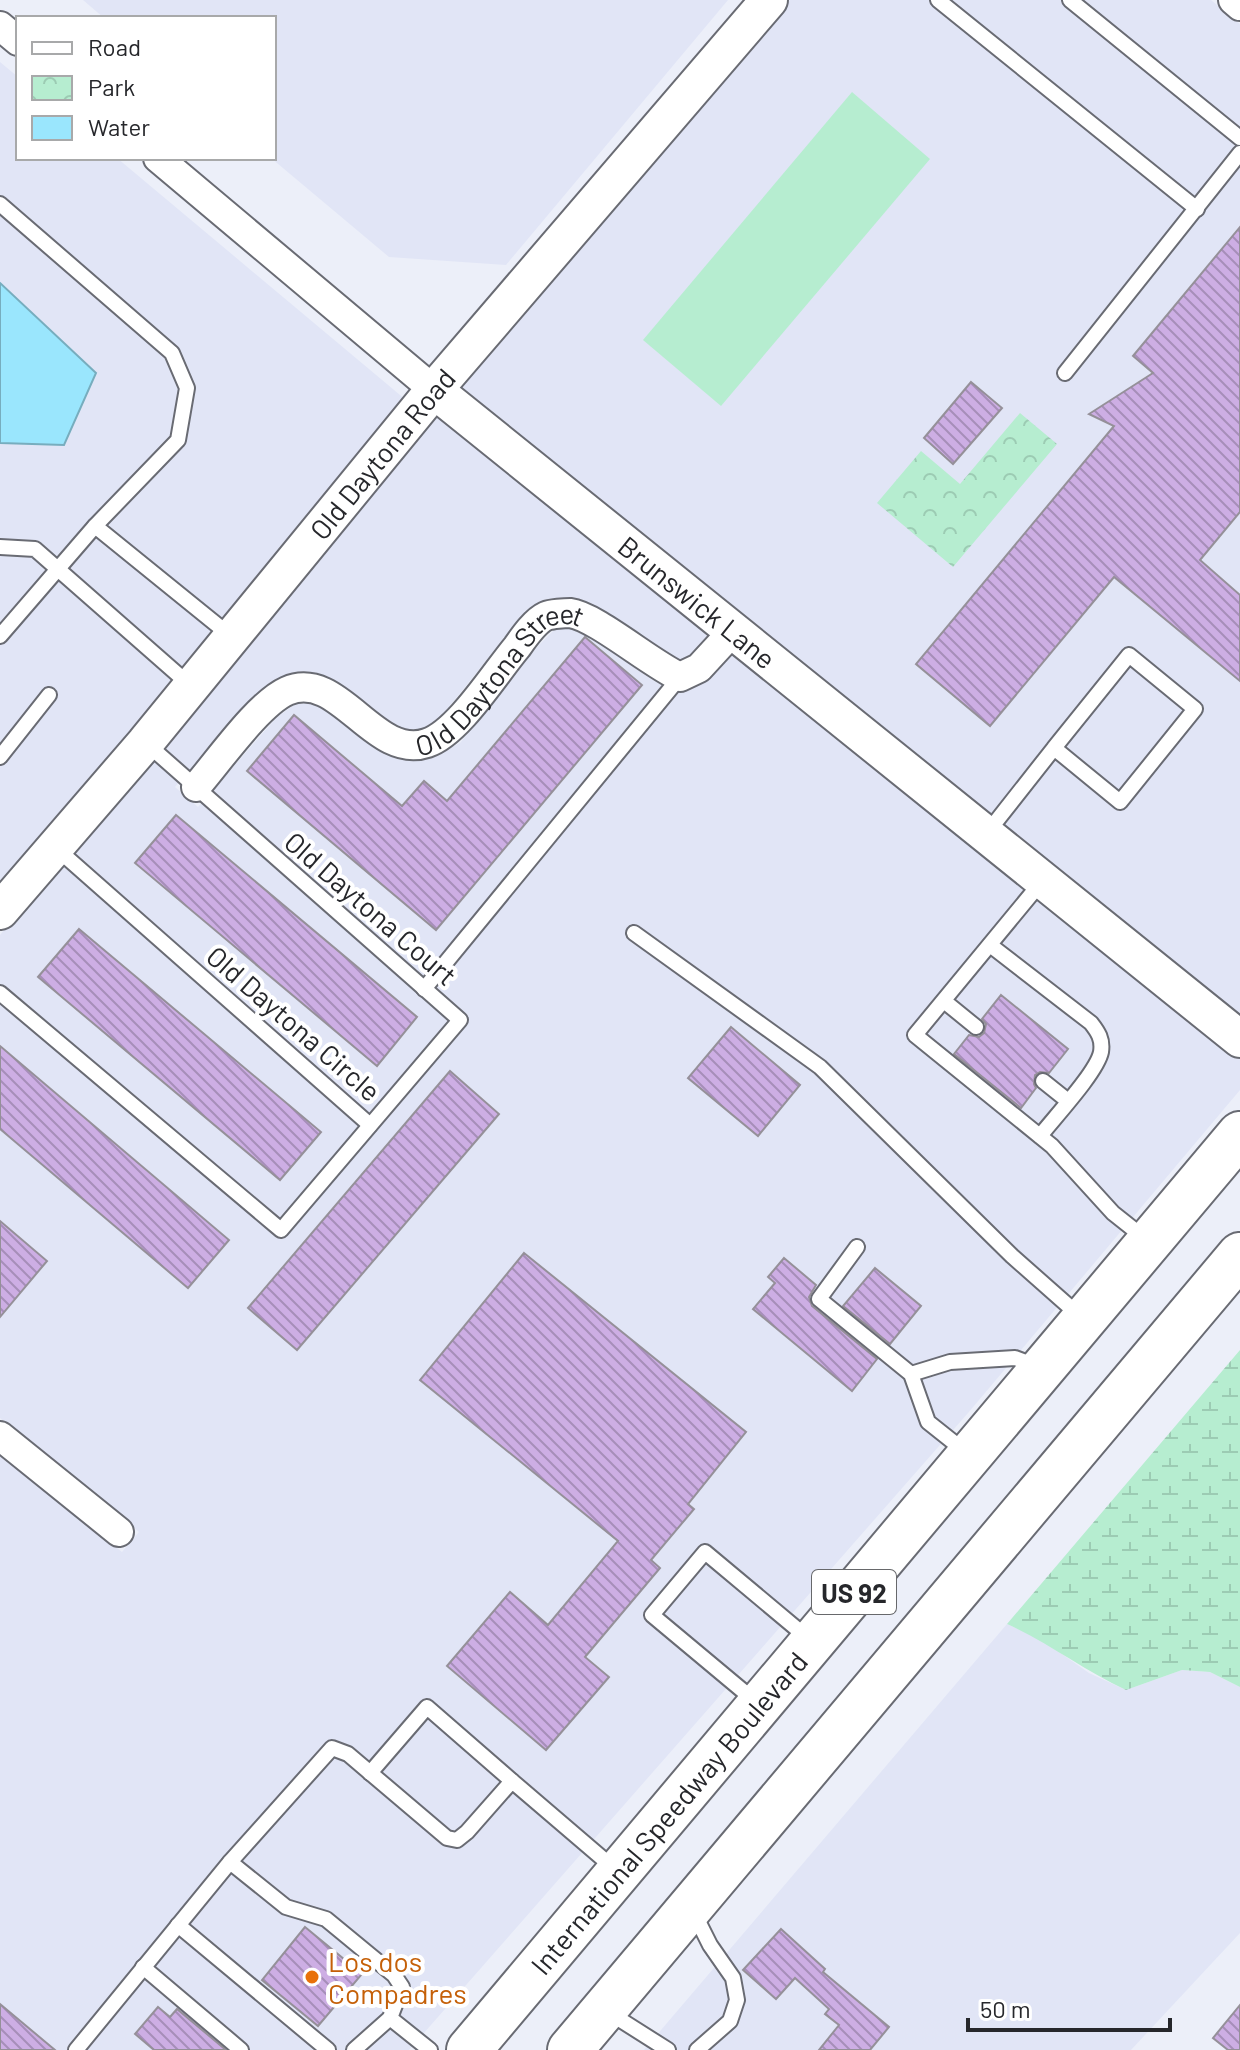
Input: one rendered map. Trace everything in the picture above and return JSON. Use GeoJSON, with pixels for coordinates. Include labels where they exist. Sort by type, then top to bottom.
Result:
{"type":"FeatureCollection","features":[{"type":"Feature","properties":{"kind":"main road","name":"International Speedway Boulevard"},"geometry":{"type":"LineString","coordinates":[[469,2050],[1240,1134]]}},
{"type":"Feature","properties":{"kind":"main road","name":"US 92"},"geometry":{"type":"LineString","coordinates":[[570,2050],[1240,1255]]}},
{"type":"Feature","properties":{"kind":"street","name":"Old Daytona Road"},"geometry":{"type":"LineString","coordinates":[[0,911],[145,743],[434,390],[769,0]]}},
{"type":"Feature","properties":{"kind":"street"},"geometry":{"type":"LineString","coordinates":[[1233,0],[1240,6]]}},
{"type":"Feature","properties":{"kind":"street"},"geometry":{"type":"LineString","coordinates":[[0,26],[16,39]]}},
{"type":"Feature","properties":{"kind":"street","name":"Brunswick Lane"},"geometry":{"type":"LineString","coordinates":[[160,160],[434,390],[1240,1039]]}},
{"type":"Feature","properties":{"kind":"street","name":"Old Daytona Street"},"geometry":{"type":"LineString","coordinates":[[196,787],[266,706],[289,690],[307,688],[329,694],[394,743],[425,744],[447,734],[525,636],[546,616],[572,613],[680,677]]}},
{"type":"Feature","properties":{"kind":"street"},"geometry":{"type":"LineString","coordinates":[[680,677],[699,668],[734,630]]}},
{"type":"Feature","properties":{"kind":"street"},"geometry":{"type":"LineString","coordinates":[[0,1436],[119,1532]]}},
{"type":"Feature","properties":{"kind":"lane"},"geometry":{"type":"LineString","coordinates":[[938,0],[1197,209]]}},
{"type":"Feature","properties":{"kind":"lane"},"geometry":{"type":"LineString","coordinates":[[1070,0],[1240,138]]}},
{"type":"Feature","properties":{"kind":"lane"},"geometry":{"type":"LineString","coordinates":[[1065,373],[1240,153]]}},
{"type":"Feature","properties":{"kind":"lane"},"geometry":{"type":"LineString","coordinates":[[0,204],[172,353],[187,388],[178,440],[95,526],[0,636]]}},
{"type":"Feature","properties":{"kind":"lane"},"geometry":{"type":"LineString","coordinates":[[95,526],[232,637]]}},
{"type":"Feature","properties":{"kind":"lane"},"geometry":{"type":"LineString","coordinates":[[0,547],[35,549],[192,686]]}},
{"type":"Feature","properties":{"kind":"lane"},"geometry":{"type":"LineString","coordinates":[[987,834],[1054,748],[1129,655],[1195,709],[1120,802],[1054,748]]}},
{"type":"Feature","properties":{"kind":"lane"},"geometry":{"type":"LineString","coordinates":[[424,989],[680,677]]}},
{"type":"Feature","properties":{"kind":"lane"},"geometry":{"type":"LineString","coordinates":[[0,757],[49,695]]}},
{"type":"Feature","properties":{"kind":"lane","name":"Old Daytona Court"},"geometry":{"type":"LineString","coordinates":[[145,743],[460,1020],[370,1125]]}},
{"type":"Feature","properties":{"kind":"lane","name":"Old Daytona Circle"},"geometry":{"type":"LineString","coordinates":[[0,993],[281,1230],[370,1125],[55,847]]}},
{"type":"Feature","properties":{"kind":"lane"},"geometry":{"type":"LineString","coordinates":[[1044,880],[915,1035],[1040,1136],[1113,1213],[1150,1242]]}},
{"type":"Feature","properties":{"kind":"lane"},"geometry":{"type":"LineString","coordinates":[[634,933],[820,1067],[1012,1256],[1084,1320]]}},
{"type":"Feature","properties":{"kind":"lane"},"geometry":{"type":"LineString","coordinates":[[990,945],[1091,1023],[1100,1035],[1101,1053],[1092,1071],[1040,1136]]}},
{"type":"Feature","properties":{"kind":"lane"},"geometry":{"type":"LineString","coordinates":[[944,1001],[976,1027]]}},
{"type":"Feature","properties":{"kind":"lane"},"geometry":{"type":"LineString","coordinates":[[1043,1081],[1068,1101]]}},
{"type":"Feature","properties":{"kind":"lane"},"geometry":{"type":"LineString","coordinates":[[857,1247],[819,1299],[911,1374],[928,1422],[970,1456]]}},
{"type":"Feature","properties":{"kind":"lane"},"geometry":{"type":"LineString","coordinates":[[911,1374],[950,1362],[1015,1358],[1043,1368]]}},
{"type":"Feature","properties":{"kind":"lane"},"geometry":{"type":"LineString","coordinates":[[760,1704],[652,1615],[705,1552],[812,1642]]}},
{"type":"Feature","properties":{"kind":"lane"},"geometry":{"type":"LineString","coordinates":[[370,1773],[427,1707],[619,1872]]}},
{"type":"Feature","properties":{"kind":"lane"},"geometry":{"type":"LineString","coordinates":[[76,2050],[230,1862],[332,1748],[348,1754],[447,1838],[457,1840],[512,1781]]}},
{"type":"Feature","properties":{"kind":"lane"},"geometry":{"type":"LineString","coordinates":[[230,1862],[286,1907],[326,1919],[394,1975],[402,1987],[390,2018],[354,2050]]}},
{"type":"Feature","properties":{"kind":"lane"},"geometry":{"type":"LineString","coordinates":[[691,1906],[710,1945],[733,1978],[737,2000],[730,2021],[697,2050]]}},
{"type":"Feature","properties":{"kind":"lane"},"geometry":{"type":"LineString","coordinates":[[178,1925],[328,2050]]}},
{"type":"Feature","properties":{"kind":"lane"},"geometry":{"type":"LineString","coordinates":[[143,1967],[241,2050]]}},
{"type":"Feature","properties":{"kind":"lane"},"geometry":{"type":"LineString","coordinates":[[604,2010],[668,2050]]}},
{"type":"Feature","properties":{"kind":"lane"},"geometry":{"type":"LineString","coordinates":[[390,2018],[430,2050]]}},
{"type":"Feature","properties":{"kind":"shaded area"},"geometry":{"type":"Polygon","coordinates":[[[83,0],[728,0],[506,265],[389,257],[273,160],[276,160],[276,16],[102,16],[83,0]]]}},
{"type":"Feature","properties":{"kind":"shaded area"},"geometry":{"type":"Polygon","coordinates":[[[790,0],[1211,0],[1240,24],[1240,1022],[456,389],[790,0]]]}},
{"type":"Feature","properties":{"kind":"shaded area"},"geometry":{"type":"Polygon","coordinates":[[[0,62],[16,75],[16,160],[119,160],[406,400],[134,732],[0,887],[0,443],[64,445],[96,374],[0,283],[0,62]]]}},
{"type":"Feature","properties":{"kind":"shaded area"},"geometry":{"type":"Polygon","coordinates":[[[438,410],[713,630],[689,656],[678,661],[577,600],[543,601],[513,627],[437,722],[420,730],[398,729],[331,679],[309,674],[285,675],[254,696],[175,787],[198,807],[276,718],[295,704],[323,707],[393,757],[428,759],[460,743],[554,630],[570,628],[675,691],[687,690],[707,681],[737,650],[1240,1057],[1240,1090],[968,1413],[409,2050],[0,2050],[0,1454],[122,1552],[139,1532],[0,1418],[0,935],[157,753],[438,410]]]}},
{"type":"Feature","properties":{"kind":"shaded area"},"geometry":{"type":"Polygon","coordinates":[[[1007,1624],[1042,1640],[1089,1673],[1126,1690],[1182,1670],[1210,1672],[1240,1687],[1240,1933],[1131,2050],[644,2050],[1007,1624]]]}},
{"type":"Feature","properties":{"kind":"green space"},"geometry":{"type":"Polygon","coordinates":[[[852,92],[930,159],[721,406],[643,340],[852,92]]]}},
{"type":"Feature","properties":{"kind":"green space"},"geometry":{"type":"Polygon","coordinates":[[[1020,413],[1057,444],[953,567],[877,503],[921,451],[960,484],[1020,413]]]}},
{"type":"Feature","properties":{"kind":"green space"},"geometry":{"type":"Polygon","coordinates":[[[1240,1350],[1240,1687],[1210,1672],[1182,1670],[1126,1690],[1007,1624],[1240,1350]]]}},
{"type":"Feature","properties":{"kind":"water"},"geometry":{"type":"Polygon","coordinates":[[[0,283],[96,373],[64,445],[0,443],[0,283]]]}},
{"type":"Feature","properties":{"kind":"building"},"geometry":{"type":"Polygon","coordinates":[[[1240,227],[1240,512],[1200,560],[1240,595],[1240,681],[1114,577],[990,726],[916,664],[1114,426],[1089,414],[1153,373],[1133,356],[1240,227]]]}},
{"type":"Feature","properties":{"kind":"building"},"geometry":{"type":"Polygon","coordinates":[[[971,382],[1002,408],[953,464],[924,438],[971,382]]]}},
{"type":"Feature","properties":{"kind":"building"},"geometry":{"type":"Polygon","coordinates":[[[585,637],[642,685],[436,930],[247,771],[294,715],[402,806],[424,781],[447,801],[585,637]]]}},
{"type":"Feature","properties":{"kind":"building"},"geometry":{"type":"Polygon","coordinates":[[[176,815],[417,1017],[377,1066],[135,863],[176,815]]]}},
{"type":"Feature","properties":{"kind":"building"},"geometry":{"type":"Polygon","coordinates":[[[79,929],[321,1132],[280,1180],[38,977],[79,929]]]}},
{"type":"Feature","properties":{"kind":"building"},"geometry":{"type":"Polygon","coordinates":[[[1001,995],[1068,1049],[1049,1073],[1035,1075],[1036,1088],[1021,1108],[954,1054],[969,1035],[979,1037],[984,1033],[986,1024],[982,1019],[1001,995]]]}},
{"type":"Feature","properties":{"kind":"building"},"geometry":{"type":"Polygon","coordinates":[[[731,1027],[800,1085],[758,1136],[688,1078],[731,1027]]]}},
{"type":"Feature","properties":{"kind":"building"},"geometry":{"type":"Polygon","coordinates":[[[0,1046],[229,1240],[188,1288],[0,1129],[0,1046]]]}},
{"type":"Feature","properties":{"kind":"building"},"geometry":{"type":"Polygon","coordinates":[[[450,1071],[499,1114],[297,1350],[248,1308],[450,1071]]]}},
{"type":"Feature","properties":{"kind":"building"},"geometry":{"type":"Polygon","coordinates":[[[0,1221],[47,1261],[0,1317],[0,1221]]]}},
{"type":"Feature","properties":{"kind":"building"},"geometry":{"type":"Polygon","coordinates":[[[524,1253],[746,1432],[688,1504],[694,1509],[651,1560],[660,1568],[585,1657],[609,1677],[546,1750],[447,1666],[510,1592],[548,1625],[618,1541],[420,1380],[524,1253]]]}},
{"type":"Feature","properties":{"kind":"building"},"geometry":{"type":"Polygon","coordinates":[[[784,1258],[816,1285],[809,1297],[812,1306],[877,1359],[852,1391],[753,1309],[775,1283],[768,1277],[784,1258]]]}},
{"type":"Feature","properties":{"kind":"building"},"geometry":{"type":"Polygon","coordinates":[[[875,1268],[921,1306],[890,1344],[843,1306],[875,1268]]]}},
{"type":"Feature","properties":{"kind":"building","name":"Los dos Compadres"},"geometry":{"type":"Polygon","coordinates":[[[305,1927],[362,1974],[318,2026],[262,1980],[305,1927]]]}},
{"type":"Feature","properties":{"kind":"building"},"geometry":{"type":"Polygon","coordinates":[[[781,1929],[825,1969],[823,1972],[889,2027],[870,2050],[819,2050],[839,2025],[825,2014],[829,2009],[795,1978],[776,1999],[743,1970],[781,1929]]]}},
{"type":"Feature","properties":{"kind":"building"},"geometry":{"type":"Polygon","coordinates":[[[0,2004],[55,2050],[0,2050],[0,2004]]]}},
{"type":"Feature","properties":{"kind":"building"},"geometry":{"type":"Polygon","coordinates":[[[1240,2005],[1240,2050],[1228,2050],[1213,2038],[1240,2005]]]}},
{"type":"Feature","properties":{"kind":"building"},"geometry":{"type":"Polygon","coordinates":[[[158,2007],[170,2017],[177,2009],[226,2050],[154,2050],[135,2034],[158,2007]]]}},
{"type":"Feature","properties":{"kind":"place","name":"Los dos Compadres"},"geometry":{"type":"Point","coordinates":[312,1977]}}]}
